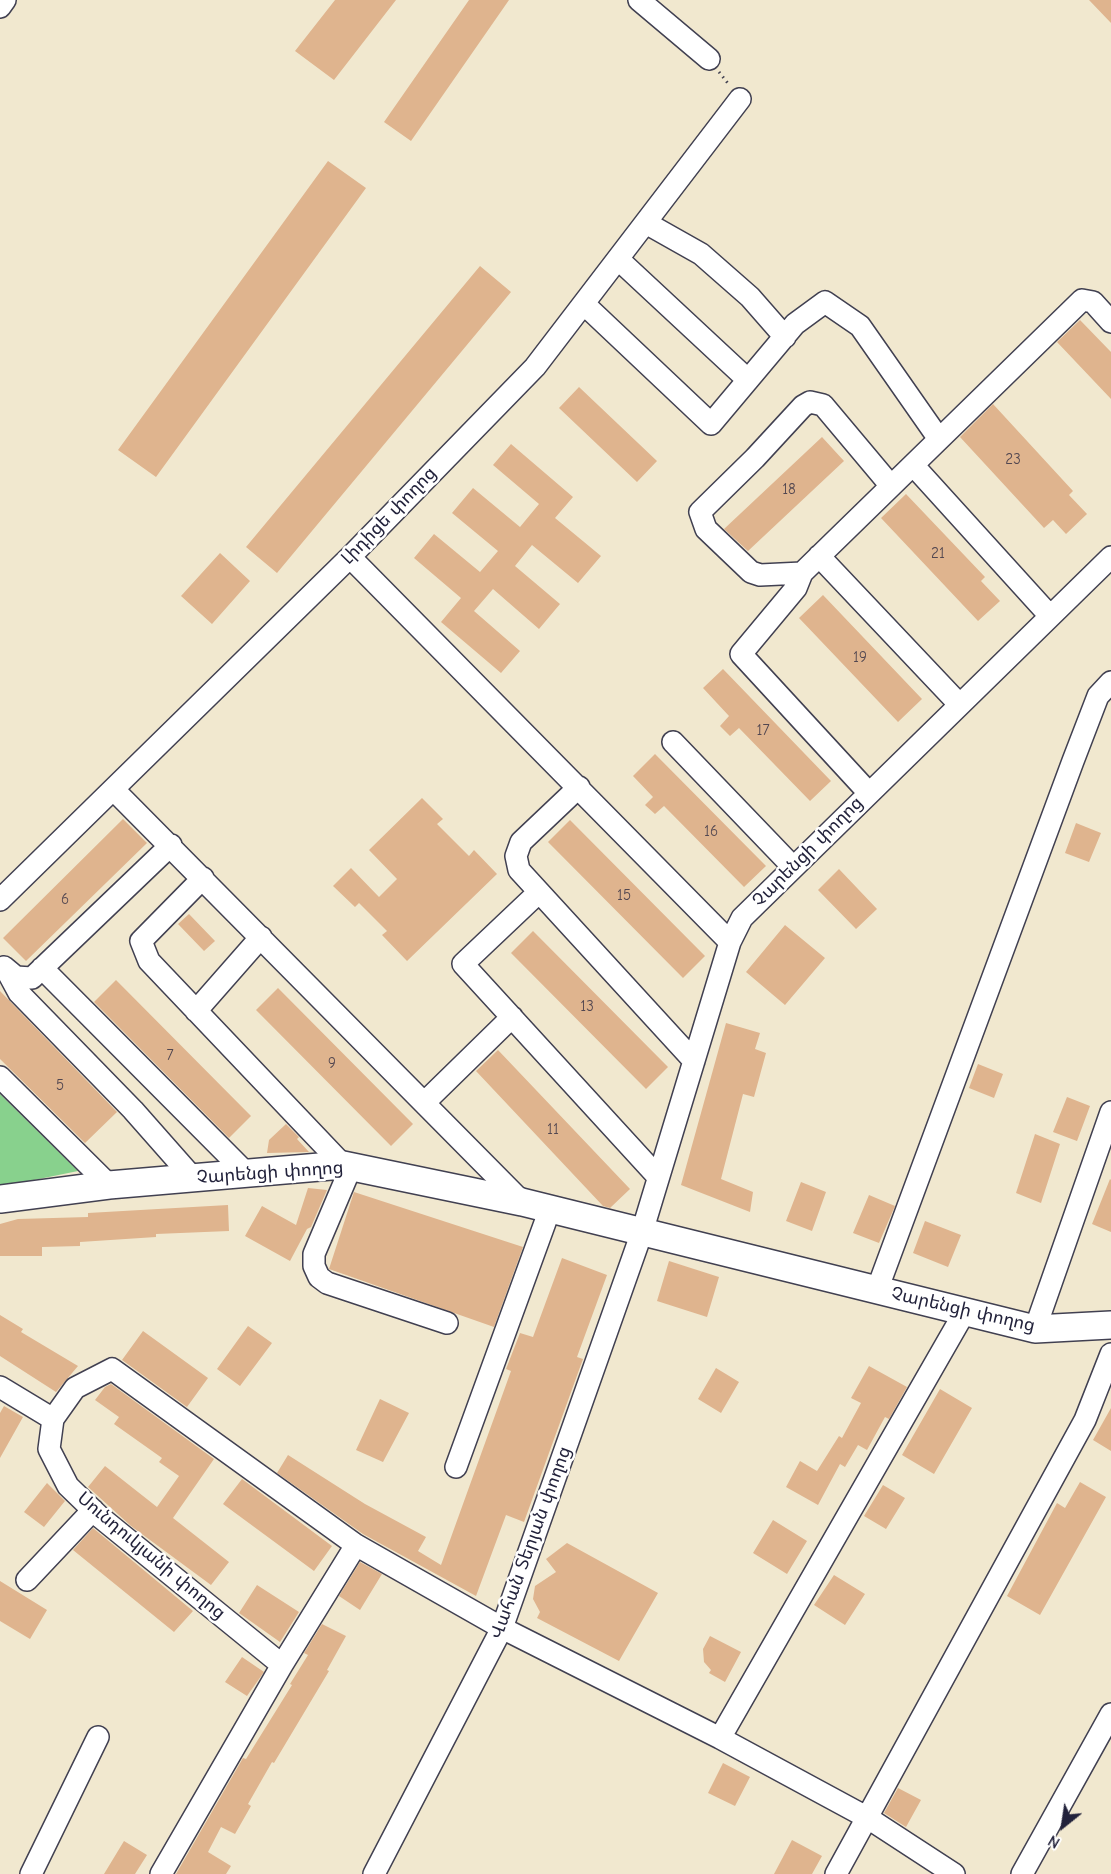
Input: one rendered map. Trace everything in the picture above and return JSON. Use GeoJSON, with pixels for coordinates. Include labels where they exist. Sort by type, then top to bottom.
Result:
{"type":"FeatureCollection","features":[{"type":"Feature","properties":{"kind":"main road","name":"Չարենցի փողոց"},"geometry":{"type":"LineString","coordinates":[[0,1199],[109,1185],[347,1166],[522,1202],[1035,1329],[1111,1325]]}},
{"type":"Feature","properties":{"kind":"street"},"geometry":{"type":"LineString","coordinates":[[0,7],[5,0]]}},
{"type":"Feature","properties":{"kind":"street"},"geometry":{"type":"LineString","coordinates":[[639,0],[709,59]]}},
{"type":"Feature","properties":{"kind":"street","name":"Լիդիցե փողոց"},"geometry":{"type":"LineString","coordinates":[[0,900],[351,557],[535,367],[740,99]]}},
{"type":"Feature","properties":{"kind":"street"},"geometry":{"type":"LineString","coordinates":[[646,223],[700,254],[750,297],[785,337]]}},
{"type":"Feature","properties":{"kind":"street"},"geometry":{"type":"LineString","coordinates":[[618,259],[748,380]]}},
{"type":"Feature","properties":{"kind":"street"},"geometry":{"type":"LineString","coordinates":[[868,792],[741,654],[796,588],[802,573],[1082,300],[1093,302],[1111,322]]}},
{"type":"Feature","properties":{"kind":"street"},"geometry":{"type":"LineString","coordinates":[[584,304],[711,424],[795,324],[825,302],[860,326],[939,439]]}},
{"type":"Feature","properties":{"kind":"street"},"geometry":{"type":"LineString","coordinates":[[802,573],[760,575],[751,572],[706,528],[700,512],[755,458],[803,406],[810,402],[822,405],[891,486]]}},
{"type":"Feature","properties":{"kind":"street"},"geometry":{"type":"LineString","coordinates":[[913,465],[1050,616]]}},
{"type":"Feature","properties":{"kind":"street"},"geometry":{"type":"LineString","coordinates":[[819,556],[959,704]]}},
{"type":"Feature","properties":{"kind":"street"},"geometry":{"type":"LineString","coordinates":[[351,557],[730,942]]}},
{"type":"Feature","properties":{"kind":"street","name":"Չարենցի փողոց"},"geometry":{"type":"LineString","coordinates":[[642,1232],[730,942],[742,918],[868,792],[1111,557]]}},
{"type":"Feature","properties":{"kind":"street"},"geometry":{"type":"LineString","coordinates":[[878,1290],[1073,761],[1098,696],[1111,682]]}},
{"type":"Feature","properties":{"kind":"street"},"geometry":{"type":"LineString","coordinates":[[673,742],[793,867]]}},
{"type":"Feature","properties":{"kind":"street"},"geometry":{"type":"LineString","coordinates":[[579,787],[521,842],[516,856],[519,870],[694,1061]]}},
{"type":"Feature","properties":{"kind":"street"},"geometry":{"type":"LineString","coordinates":[[114,790],[171,845],[522,1202]]}},
{"type":"Feature","properties":{"kind":"street"},"geometry":{"type":"LineString","coordinates":[[3,966],[26,980],[32,978],[171,845]]}},
{"type":"Feature","properties":{"kind":"street"},"geometry":{"type":"LineString","coordinates":[[203,878],[141,941],[149,961],[347,1166],[314,1254],[314,1266],[319,1277],[327,1283],[447,1323]]}},
{"type":"Feature","properties":{"kind":"street"},"geometry":{"type":"LineString","coordinates":[[538,893],[463,964],[658,1177]]}},
{"type":"Feature","properties":{"kind":"street"},"geometry":{"type":"LineString","coordinates":[[196,1011],[261,936]]}},
{"type":"Feature","properties":{"kind":"street"},"geometry":{"type":"LineString","coordinates":[[3,966],[19,993],[133,1110],[193,1178]]}},
{"type":"Feature","properties":{"kind":"street"},"geometry":{"type":"LineString","coordinates":[[42,968],[246,1173]]}},
{"type":"Feature","properties":{"kind":"street"},"geometry":{"type":"LineString","coordinates":[[424,1102],[512,1017]]}},
{"type":"Feature","properties":{"kind":"street"},"geometry":{"type":"LineString","coordinates":[[0,1077],[109,1185]]}},
{"type":"Feature","properties":{"kind":"street"},"geometry":{"type":"LineString","coordinates":[[1035,1329],[1111,1112]]}},
{"type":"Feature","properties":{"kind":"street"},"geometry":{"type":"LineString","coordinates":[[456,1467],[550,1209]]}},
{"type":"Feature","properties":{"kind":"street","name":"Վահան Տերյան փողոց"},"geometry":{"type":"LineString","coordinates":[[374,1874],[502,1629],[642,1232]]}},
{"type":"Feature","properties":{"kind":"street"},"geometry":{"type":"LineString","coordinates":[[720,1738],[964,1313]]}},
{"type":"Feature","properties":{"kind":"street"},"geometry":{"type":"LineString","coordinates":[[836,1874],[1085,1420],[1111,1354]]}},
{"type":"Feature","properties":{"kind":"street"},"geometry":{"type":"LineString","coordinates":[[0,1387],[53,1419],[75,1388],[112,1369],[356,1545],[502,1629],[720,1738],[868,1818],[954,1874]]}},
{"type":"Feature","properties":{"kind":"street","name":"Սունդուկյանի փողոց"},"geometry":{"type":"LineString","coordinates":[[53,1419],[49,1449],[68,1486],[93,1510],[282,1665]]}},
{"type":"Feature","properties":{"kind":"street"},"geometry":{"type":"LineString","coordinates":[[27,1580],[93,1510]]}},
{"type":"Feature","properties":{"kind":"street"},"geometry":{"type":"LineString","coordinates":[[161,1874],[282,1665],[356,1545]]}},
{"type":"Feature","properties":{"kind":"street"},"geometry":{"type":"LineString","coordinates":[[1022,1874],[1111,1714]]}},
{"type":"Feature","properties":{"kind":"street"},"geometry":{"type":"LineString","coordinates":[[31,1874],[98,1737]]}},
{"type":"Feature","properties":{"kind":"path"},"geometry":{"type":"LineString","coordinates":[[709,59],[740,99]]}},
{"type":"Feature","properties":{"kind":"green space"},"geometry":{"type":"Polygon","coordinates":[[[0,1094],[78,1171],[0,1187],[0,1094]]]}},
{"type":"Feature","properties":{"kind":"building"},"geometry":{"type":"Polygon","coordinates":[[[335,0],[396,0],[334,80],[295,51],[335,0]]]}},
{"type":"Feature","properties":{"kind":"building"},"geometry":{"type":"Polygon","coordinates":[[[469,0],[509,0],[411,141],[384,122],[469,0]]]}},
{"type":"Feature","properties":{"kind":"building"},"geometry":{"type":"Polygon","coordinates":[[[1089,0],[1111,0],[1111,23],[1089,0]]]}},
{"type":"Feature","properties":{"kind":"building"},"geometry":{"type":"Polygon","coordinates":[[[328,161],[366,188],[156,477],[118,450],[328,161]]]}},
{"type":"Feature","properties":{"kind":"building"},"geometry":{"type":"Polygon","coordinates":[[[480,266],[511,292],[277,573],[246,547],[480,266]]]}},
{"type":"Feature","properties":{"kind":"building"},"geometry":{"type":"Polygon","coordinates":[[[1080,320],[1111,352],[1111,399],[1057,342],[1080,320]]]}},
{"type":"Feature","properties":{"kind":"building"},"geometry":{"type":"Polygon","coordinates":[[[579,387],[657,461],[637,482],[559,408],[579,387]]]}},
{"type":"Feature","properties":{"kind":"building"},"geometry":{"type":"Polygon","coordinates":[[[993,404],[1073,491],[1069,495],[1087,514],[1066,534],[1053,520],[1044,528],[960,437],[993,404]]]}},
{"type":"Feature","properties":{"kind":"building"},"geometry":{"type":"Polygon","coordinates":[[[822,437],[844,461],[748,551],[724,529],[822,437]]]}},
{"type":"Feature","properties":{"kind":"building"},"geometry":{"type":"Polygon","coordinates":[[[511,444],[573,497],[555,518],[601,556],[578,583],[532,545],[515,566],[560,604],[539,629],[493,589],[474,611],[520,651],[501,673],[441,622],[461,598],[414,558],[434,534],[480,572],[498,551],[452,513],[473,488],[520,527],[539,504],[493,465],[511,444]]]}},
{"type":"Feature","properties":{"kind":"building"},"geometry":{"type":"Polygon","coordinates":[[[906,494],[985,577],[981,581],[1000,601],[978,621],[881,518],[906,494]]]}},
{"type":"Feature","properties":{"kind":"building"},"geometry":{"type":"Polygon","coordinates":[[[220,553],[250,581],[212,624],[181,596],[220,553]]]}},
{"type":"Feature","properties":{"kind":"building"},"geometry":{"type":"Polygon","coordinates":[[[823,595],[922,699],[898,722],[799,618],[823,595]]]}},
{"type":"Feature","properties":{"kind":"building"},"geometry":{"type":"Polygon","coordinates":[[[723,669],[831,781],[810,801],[739,728],[730,736],[720,726],[729,716],[703,688],[723,669]]]}},
{"type":"Feature","properties":{"kind":"building"},"geometry":{"type":"Polygon","coordinates":[[[655,754],[766,866],[744,887],[664,806],[655,814],[645,805],[653,797],[633,776],[655,754]]]}},
{"type":"Feature","properties":{"kind":"building"},"geometry":{"type":"Polygon","coordinates":[[[422,798],[443,819],[437,824],[469,856],[474,850],[497,874],[407,961],[382,935],[387,931],[359,903],[355,907],[333,886],[351,868],[379,897],[397,879],[369,850],[422,798]]]}},
{"type":"Feature","properties":{"kind":"building"},"geometry":{"type":"Polygon","coordinates":[[[123,819],[147,843],[26,961],[3,938],[123,819]]]}},
{"type":"Feature","properties":{"kind":"building"},"geometry":{"type":"Polygon","coordinates":[[[570,820],[705,956],[683,978],[548,842],[570,820]]]}},
{"type":"Feature","properties":{"kind":"building"},"geometry":{"type":"Polygon","coordinates":[[[1076,823],[1101,833],[1089,862],[1065,853],[1076,823]]]}},
{"type":"Feature","properties":{"kind":"building"},"geometry":{"type":"Polygon","coordinates":[[[839,869],[877,909],[856,929],[818,890],[839,869]]]}},
{"type":"Feature","properties":{"kind":"building"},"geometry":{"type":"Polygon","coordinates":[[[189,914],[215,941],[204,951],[178,924],[189,914]]]}},
{"type":"Feature","properties":{"kind":"building"},"geometry":{"type":"Polygon","coordinates":[[[785,925],[825,958],[785,1005],[746,972],[785,925]]]}},
{"type":"Feature","properties":{"kind":"building"},"geometry":{"type":"Polygon","coordinates":[[[533,931],[668,1067],[646,1089],[511,953],[533,931]]]}},
{"type":"Feature","properties":{"kind":"building"},"geometry":{"type":"Polygon","coordinates":[[[116,980],[251,1116],[229,1138],[94,1002],[116,980]]]}},
{"type":"Feature","properties":{"kind":"building"},"geometry":{"type":"Polygon","coordinates":[[[278,988],[413,1124],[391,1146],[256,1010],[278,988]]]}},
{"type":"Feature","properties":{"kind":"building"},"geometry":{"type":"Polygon","coordinates":[[[0,991],[117,1112],[85,1143],[0,1059],[0,991]]]}},
{"type":"Feature","properties":{"kind":"building"},"geometry":{"type":"Polygon","coordinates":[[[726,1023],[760,1033],[755,1049],[766,1053],[754,1097],[743,1094],[721,1179],[753,1192],[750,1212],[681,1185],[726,1023]]]}},
{"type":"Feature","properties":{"kind":"building"},"geometry":{"type":"Polygon","coordinates":[[[498,1050],[630,1189],[610,1208],[603,1206],[476,1071],[498,1050]]]}},
{"type":"Feature","properties":{"kind":"building"},"geometry":{"type":"Polygon","coordinates":[[[978,1064],[1003,1074],[994,1098],[969,1088],[978,1064]]]}},
{"type":"Feature","properties":{"kind":"building"},"geometry":{"type":"Polygon","coordinates":[[[1067,1097],[1090,1106],[1077,1141],[1053,1132],[1067,1097]]]}},
{"type":"Feature","properties":{"kind":"building"},"geometry":{"type":"Polygon","coordinates":[[[286,1124],[309,1152],[267,1153],[269,1140],[286,1124]]]}},
{"type":"Feature","properties":{"kind":"building"},"geometry":{"type":"Polygon","coordinates":[[[1035,1134],[1060,1144],[1041,1203],[1016,1193],[1035,1134]]]}},
{"type":"Feature","properties":{"kind":"building"},"geometry":{"type":"Polygon","coordinates":[[[1111,1180],[1111,1232],[1092,1224],[1111,1180]]]}},
{"type":"Feature","properties":{"kind":"building"},"geometry":{"type":"Polygon","coordinates":[[[801,1182],[826,1192],[812,1231],[786,1221],[801,1182]]]}},
{"type":"Feature","properties":{"kind":"building"},"geometry":{"type":"Polygon","coordinates":[[[308,1188],[327,1190],[311,1227],[307,1229],[290,1261],[245,1236],[262,1206],[296,1225],[308,1188]]]}},
{"type":"Feature","properties":{"kind":"building"},"geometry":{"type":"Polygon","coordinates":[[[354,1192],[523,1247],[494,1327],[329,1269],[354,1192]]]}},
{"type":"Feature","properties":{"kind":"building"},"geometry":{"type":"Polygon","coordinates":[[[869,1195],[895,1206],[879,1243],[853,1233],[869,1195]]]}},
{"type":"Feature","properties":{"kind":"building"},"geometry":{"type":"Polygon","coordinates":[[[228,1205],[229,1231],[156,1234],[156,1237],[80,1242],[80,1246],[42,1247],[42,1256],[0,1256],[0,1224],[18,1219],[88,1217],[88,1213],[228,1205]]]}},
{"type":"Feature","properties":{"kind":"building"},"geometry":{"type":"Polygon","coordinates":[[[925,1221],[961,1235],[948,1267],[913,1253],[925,1221]]]}},
{"type":"Feature","properties":{"kind":"building"},"geometry":{"type":"Polygon","coordinates":[[[562,1258],[607,1275],[577,1357],[583,1359],[524,1522],[506,1515],[476,1596],[363,1534],[277,1473],[288,1455],[365,1504],[426,1537],[418,1551],[441,1565],[511,1371],[506,1369],[520,1333],[533,1337],[562,1258]]]}},
{"type":"Feature","properties":{"kind":"building"},"geometry":{"type":"Polygon","coordinates":[[[669,1261],[719,1277],[707,1317],[657,1301],[669,1261]]]}},
{"type":"Feature","properties":{"kind":"building"},"geometry":{"type":"Polygon","coordinates":[[[0,1315],[23,1329],[21,1332],[78,1366],[56,1392],[0,1356],[0,1315]]]}},
{"type":"Feature","properties":{"kind":"building"},"geometry":{"type":"Polygon","coordinates":[[[248,1326],[272,1343],[240,1386],[217,1369],[248,1326]]]}},
{"type":"Feature","properties":{"kind":"building"},"geometry":{"type":"Polygon","coordinates":[[[143,1331],[208,1378],[187,1407],[122,1360],[143,1331]]]}},
{"type":"Feature","properties":{"kind":"building"},"geometry":{"type":"Polygon","coordinates":[[[869,1366],[907,1387],[889,1419],[885,1417],[867,1450],[858,1445],[845,1467],[840,1464],[818,1505],[786,1487],[800,1461],[817,1471],[839,1436],[842,1438],[861,1403],[851,1398],[869,1366]]]}},
{"type":"Feature","properties":{"kind":"building"},"geometry":{"type":"Polygon","coordinates":[[[716,1368],[739,1382],[721,1413],[698,1399],[716,1368]]]}},
{"type":"Feature","properties":{"kind":"building"},"geometry":{"type":"Polygon","coordinates":[[[111,1384],[214,1459],[173,1518],[229,1562],[211,1585],[131,1526],[88,1487],[105,1466],[157,1507],[179,1476],[159,1462],[162,1458],[114,1424],[119,1417],[95,1400],[105,1387],[111,1384]]]}},
{"type":"Feature","properties":{"kind":"building"},"geometry":{"type":"Polygon","coordinates":[[[940,1389],[972,1408],[934,1474],[902,1455],[940,1389]]]}},
{"type":"Feature","properties":{"kind":"building"},"geometry":{"type":"Polygon","coordinates":[[[380,1399],[409,1413],[383,1462],[356,1450],[380,1399]]]}},
{"type":"Feature","properties":{"kind":"building"},"geometry":{"type":"Polygon","coordinates":[[[4,1406],[23,1417],[0,1458],[0,1413],[4,1406]]]}},
{"type":"Feature","properties":{"kind":"building"},"geometry":{"type":"Polygon","coordinates":[[[1111,1408],[1111,1451],[1093,1440],[1111,1408]]]}},
{"type":"Feature","properties":{"kind":"building"},"geometry":{"type":"Polygon","coordinates":[[[242,1479],[332,1546],[314,1571],[223,1504],[242,1479]]]}},
{"type":"Feature","properties":{"kind":"building"},"geometry":{"type":"Polygon","coordinates":[[[1080,1482],[1106,1497],[1040,1615],[1007,1596],[1057,1503],[1065,1508],[1080,1482]]]}},
{"type":"Feature","properties":{"kind":"building"},"geometry":{"type":"Polygon","coordinates":[[[47,1483],[65,1501],[44,1527],[24,1512],[47,1483]]]}},
{"type":"Feature","properties":{"kind":"building"},"geometry":{"type":"Polygon","coordinates":[[[883,1485],[905,1498],[886,1529],[864,1516],[883,1485]]]}},
{"type":"Feature","properties":{"kind":"building"},"geometry":{"type":"Polygon","coordinates":[[[773,1520],[807,1541],[787,1574],[753,1553],[773,1520]]]}},
{"type":"Feature","properties":{"kind":"building"},"geometry":{"type":"Polygon","coordinates":[[[93,1528],[193,1611],[174,1632],[73,1550],[93,1528]]]}},
{"type":"Feature","properties":{"kind":"building"},"geometry":{"type":"Polygon","coordinates":[[[567,1543],[658,1593],[619,1661],[537,1618],[540,1612],[533,1599],[535,1586],[556,1572],[546,1559],[567,1543]]]}},
{"type":"Feature","properties":{"kind":"building"},"geometry":{"type":"Polygon","coordinates":[[[360,1562],[382,1574],[360,1610],[339,1596],[360,1562]]]}},
{"type":"Feature","properties":{"kind":"building"},"geometry":{"type":"Polygon","coordinates":[[[834,1575],[865,1594],[845,1625],[814,1605],[834,1575]]]}},
{"type":"Feature","properties":{"kind":"building"},"geometry":{"type":"Polygon","coordinates":[[[0,1581],[47,1610],[30,1639],[0,1621],[0,1581]]]}},
{"type":"Feature","properties":{"kind":"building"},"geometry":{"type":"Polygon","coordinates":[[[257,1585],[299,1612],[280,1642],[239,1613],[257,1585]]]}},
{"type":"Feature","properties":{"kind":"building"},"geometry":{"type":"Polygon","coordinates":[[[322,1624],[346,1636],[327,1670],[329,1671],[248,1804],[251,1806],[235,1834],[221,1827],[208,1852],[231,1866],[226,1874],[176,1874],[243,1758],[246,1759],[292,1685],[290,1684],[308,1655],[304,1653],[322,1624]]]}},
{"type":"Feature","properties":{"kind":"building"},"geometry":{"type":"Polygon","coordinates":[[[710,1636],[741,1652],[725,1682],[709,1673],[711,1670],[704,1662],[703,1649],[710,1636]]]}},
{"type":"Feature","properties":{"kind":"building"},"geometry":{"type":"Polygon","coordinates":[[[242,1657],[264,1672],[247,1696],[225,1682],[242,1657]]]}},
{"type":"Feature","properties":{"kind":"building"},"geometry":{"type":"Polygon","coordinates":[[[723,1763],[750,1777],[735,1806],[708,1793],[723,1763]]]}},
{"type":"Feature","properties":{"kind":"building"},"geometry":{"type":"Polygon","coordinates":[[[898,1788],[921,1800],[906,1827],[884,1813],[898,1788]]]}},
{"type":"Feature","properties":{"kind":"building"},"geometry":{"type":"Polygon","coordinates":[[[792,1840],[822,1856],[812,1874],[774,1874],[792,1840]]]}},
{"type":"Feature","properties":{"kind":"building"},"geometry":{"type":"Polygon","coordinates":[[[124,1841],[147,1855],[135,1874],[104,1874],[124,1841]]]}}]}
